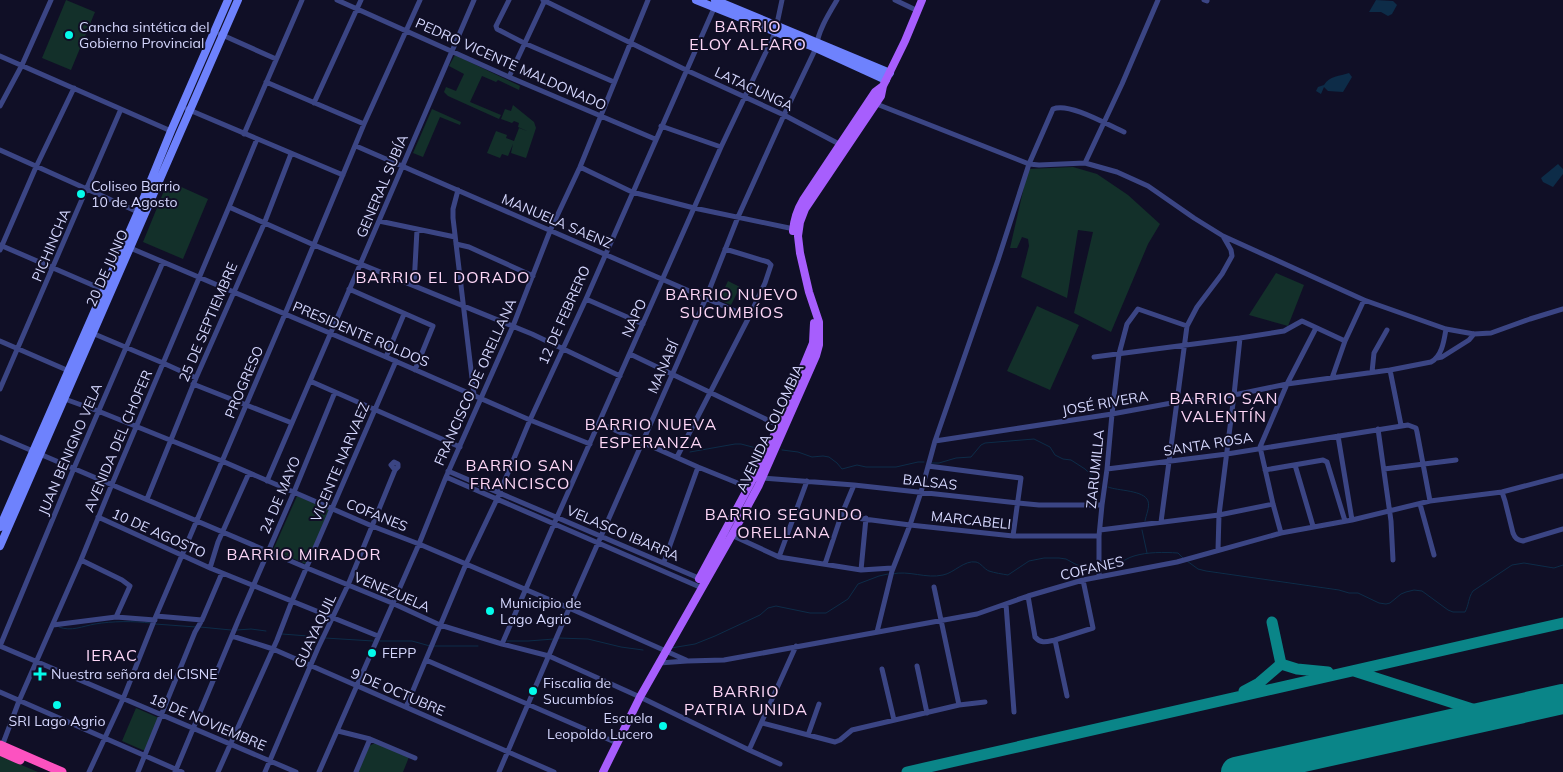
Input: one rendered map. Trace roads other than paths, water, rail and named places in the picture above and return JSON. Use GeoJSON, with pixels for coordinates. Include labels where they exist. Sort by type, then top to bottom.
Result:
{"type":"FeatureCollection","features":[{"type":"Feature","properties":{"kind":"highway"},"geometry":{"type":"LineString","coordinates":[[1,747],[48,772]]}},
{"type":"Feature","properties":{"kind":"highway"},"geometry":{"type":"LineString","coordinates":[[1,747],[62,772]]}},
{"type":"Feature","properties":{"kind":"main road","name":"AVENIDA COLOMBIA"},"geometry":{"type":"LineString","coordinates":[[603,772],[640,697],[759,476],[816,356],[819,345],[819,322],[809,292],[796,230],[806,209],[843,147],[872,102],[881,96],[886,80],[922,0]]}},
{"type":"Feature","properties":{"kind":"street"},"geometry":{"type":"LineString","coordinates":[[0,106],[22,65],[52,0]]}},
{"type":"Feature","properties":{"kind":"street","name":"20 DE JUNIO"},"geometry":{"type":"LineString","coordinates":[[72,372],[104,290],[126,246],[218,34],[228,0]]}},
{"type":"Feature","properties":{"kind":"street","name":"20 DE JUNIO"},"geometry":{"type":"LineString","coordinates":[[218,34],[238,0]]}},
{"type":"Feature","properties":{"kind":"street"},"geometry":{"type":"LineString","coordinates":[[244,134],[302,0]]}},
{"type":"Feature","properties":{"kind":"street","name":"PEDRO VICENTE MALDONADO"},"geometry":{"type":"LineString","coordinates":[[337,0],[509,77],[656,139]]}},
{"type":"Feature","properties":{"kind":"street"},"geometry":{"type":"LineString","coordinates":[[314,103],[361,0]]}},
{"type":"Feature","properties":{"kind":"street","name":"PROGRESO"},"geometry":{"type":"LineString","coordinates":[[89,772],[123,699],[155,618],[364,124],[420,0]]}},
{"type":"Feature","properties":{"kind":"street","name":"GENERAL SUBÍA"},"geometry":{"type":"LineString","coordinates":[[267,480],[474,0]]}},
{"type":"Feature","properties":{"kind":"street"},"geometry":{"type":"LineString","coordinates":[[509,0],[496,26],[497,29],[524,43],[614,82]]}},
{"type":"Feature","properties":{"kind":"street"},"geometry":{"type":"LineString","coordinates":[[509,77],[544,0]]}},
{"type":"Feature","properties":{"kind":"street","name":"LATACUNGA"},"geometry":{"type":"LineString","coordinates":[[544,0],[686,70],[784,115],[843,147]]}},
{"type":"Feature","properties":{"kind":"street","name":"FRANCISCO DE ORELLANA"},"geometry":{"type":"LineString","coordinates":[[319,772],[419,544],[448,471],[513,326],[550,231],[580,167],[648,0]]}},
{"type":"Feature","properties":{"kind":"street"},"geometry":{"type":"LineString","coordinates":[[696,0],[716,2],[816,45],[886,80]]}},
{"type":"Feature","properties":{"kind":"street","name":"NAPO"},"geometry":{"type":"LineString","coordinates":[[502,644],[775,29],[782,0]]}},
{"type":"Feature","properties":{"kind":"street","name":"MANABÍ"},"geometry":{"type":"LineString","coordinates":[[499,772],[706,298],[738,217],[823,26],[837,0]]}},
{"type":"Feature","properties":{"kind":"street"},"geometry":{"type":"LineString","coordinates":[[895,0],[918,10]]}},
{"type":"Feature","properties":{"kind":"street"},"geometry":{"type":"LineString","coordinates":[[1085,163],[1158,0]]}},
{"type":"Feature","properties":{"kind":"street","name":"12 DE FEBRERO"},"geometry":{"type":"LineString","coordinates":[[426,660],[466,564],[498,499],[530,420],[586,299],[716,2]]}},
{"type":"Feature","properties":{"kind":"street"},"geometry":{"type":"LineString","coordinates":[[218,34],[276,59]]}},
{"type":"Feature","properties":{"kind":"street"},"geometry":{"type":"LineString","coordinates":[[0,56],[171,132]]}},
{"type":"Feature","properties":{"kind":"street"},"geometry":{"type":"LineString","coordinates":[[266,82],[364,124]]}},
{"type":"Feature","properties":{"kind":"street"},"geometry":{"type":"LineString","coordinates":[[74,88],[36,167],[1,247],[104,290]]}},
{"type":"Feature","properties":{"kind":"street"},"geometry":{"type":"LineString","coordinates":[[872,102],[1029,164],[1085,163],[1098,165],[1117,172],[1148,186],[1223,236],[1364,300],[1446,329],[1474,334],[1491,333],[1563,309]]}},
{"type":"Feature","properties":{"kind":"street"},"geometry":{"type":"LineString","coordinates":[[877,632],[892,568],[910,525],[935,441],[1029,164],[1053,109],[1059,106],[1069,108],[1124,132]]}},
{"type":"Feature","properties":{"kind":"street"},"geometry":{"type":"LineString","coordinates":[[186,108],[343,175]]}},
{"type":"Feature","properties":{"kind":"street","name":"20 DE JUNIO"},"geometry":{"type":"LineString","coordinates":[[0,546],[2,529],[60,398],[92,333],[171,132],[186,108]]}},
{"type":"Feature","properties":{"kind":"street","name":"PICHINCHA"},"geometry":{"type":"LineString","coordinates":[[0,389],[121,109]]}},
{"type":"Feature","properties":{"kind":"street"},"geometry":{"type":"LineString","coordinates":[[661,126],[721,147]]}},
{"type":"Feature","properties":{"kind":"street","name":"AVENIDA DEL CHOFER"},"geometry":{"type":"LineString","coordinates":[[1,747],[19,700],[81,560],[256,139]]}},
{"type":"Feature","properties":{"kind":"street","name":"MANUELA SAENZ"},"geometry":{"type":"LineString","coordinates":[[356,146],[748,317]]}},
{"type":"Feature","properties":{"kind":"street"},"geometry":{"type":"LineString","coordinates":[[0,150],[138,212]]}},
{"type":"Feature","properties":{"kind":"street","name":"25 DE SEPTIEMBRE"},"geometry":{"type":"LineString","coordinates":[[147,499],[196,378],[264,224],[291,154]]}},
{"type":"Feature","properties":{"kind":"street"},"geometry":{"type":"LineString","coordinates":[[580,167],[632,192],[694,208],[796,230]]}},
{"type":"Feature","properties":{"kind":"street"},"geometry":{"type":"LineString","coordinates":[[458,190],[453,209],[455,237],[474,395]]}},
{"type":"Feature","properties":{"kind":"street"},"geometry":{"type":"LineString","coordinates":[[229,207],[314,245],[513,326],[620,376]]}},
{"type":"Feature","properties":{"kind":"street"},"geometry":{"type":"LineString","coordinates":[[379,221],[455,237]]}},
{"type":"Feature","properties":{"kind":"street"},"geometry":{"type":"LineString","coordinates":[[414,285],[417,230]]}},
{"type":"Feature","properties":{"kind":"street"},"geometry":{"type":"LineString","coordinates":[[1161,522],[1187,326],[1197,307],[1222,274],[1232,256],[1232,250],[1223,236]]}},
{"type":"Feature","properties":{"kind":"street"},"geometry":{"type":"LineString","coordinates":[[456,244],[469,247],[532,276]]}},
{"type":"Feature","properties":{"kind":"street","name":"PRESIDENTE ROLDOS"},"geometry":{"type":"LineString","coordinates":[[126,246],[590,444]]}},
{"type":"Feature","properties":{"kind":"street"},"geometry":{"type":"LineString","coordinates":[[677,457],[765,283],[771,265],[768,262],[725,249]]}},
{"type":"Feature","properties":{"kind":"street","name":"JUAN BENIGNO VELA"},"geometry":{"type":"LineString","coordinates":[[0,646],[98,411],[163,262]]}},
{"type":"Feature","properties":{"kind":"street"},"geometry":{"type":"LineString","coordinates":[[349,289],[433,326],[415,370]]}},
{"type":"Feature","properties":{"kind":"street"},"geometry":{"type":"LineString","coordinates":[[586,299],[643,324]]}},
{"type":"Feature","properties":{"kind":"street"},"geometry":{"type":"LineString","coordinates":[[1332,378],[1345,342],[1364,300]]}},
{"type":"Feature","properties":{"kind":"street","name":"ZARUMILLA"},"geometry":{"type":"LineString","coordinates":[[1099,577],[1098,561],[1102,505],[1112,414],[1119,354],[1127,324],[1138,309],[1187,326]]}},
{"type":"Feature","properties":{"kind":"street"},"geometry":{"type":"LineString","coordinates":[[386,357],[404,314]]}},
{"type":"Feature","properties":{"kind":"street"},"geometry":{"type":"LineString","coordinates":[[1094,357],[1284,331],[1302,322],[1345,342]]}},
{"type":"Feature","properties":{"kind":"street"},"geometry":{"type":"LineString","coordinates":[[1281,533],[1260,448],[1287,384],[1316,328]]}},
{"type":"Feature","properties":{"kind":"street"},"geometry":{"type":"LineString","coordinates":[[1437,358],[1442,348],[1446,329]]}},
{"type":"Feature","properties":{"kind":"street"},"geometry":{"type":"LineString","coordinates":[[1372,372],[1374,352],[1387,330]]}},
{"type":"Feature","properties":{"kind":"street"},"geometry":{"type":"LineString","coordinates":[[92,333],[196,378]]}},
{"type":"Feature","properties":{"kind":"street","name":"JOSÉ RIVERA"},"geometry":{"type":"LineString","coordinates":[[935,441],[1112,414],[1177,402],[1234,395],[1287,384],[1390,370],[1431,362],[1437,358],[1442,358],[1469,340],[1474,334]]}},
{"type":"Feature","properties":{"kind":"street"},"geometry":{"type":"LineString","coordinates":[[1218,550],[1219,515],[1240,338]]}},
{"type":"Feature","properties":{"kind":"street"},"geometry":{"type":"LineString","coordinates":[[0,341],[72,372]]}},
{"type":"Feature","properties":{"kind":"street"},"geometry":{"type":"LineString","coordinates":[[630,354],[782,427]]}},
{"type":"Feature","properties":{"kind":"street","name":"VICENTE NARVAEZ"},"geometry":{"type":"LineString","coordinates":[[273,649],[396,361]]}},
{"type":"Feature","properties":{"kind":"street"},"geometry":{"type":"LineString","coordinates":[[1390,370],[1400,425],[1416,428],[1430,501]]}},
{"type":"Feature","properties":{"kind":"street"},"geometry":{"type":"LineString","coordinates":[[310,381],[460,446]]}},
{"type":"Feature","properties":{"kind":"street"},"geometry":{"type":"LineString","coordinates":[[194,384],[292,422]]}},
{"type":"Feature","properties":{"kind":"street","name":"24 DE MAYO"},"geometry":{"type":"LineString","coordinates":[[177,771],[193,728],[335,392]]}},
{"type":"Feature","properties":{"kind":"street","name":"COFANES"},"geometry":{"type":"LineString","coordinates":[[60,398],[98,411],[222,461],[569,608],[687,661]]}},
{"type":"Feature","properties":{"kind":"street"},"geometry":{"type":"LineString","coordinates":[[600,423],[752,489]]}},
{"type":"Feature","properties":{"kind":"street","name":"SANTA ROSA"},"geometry":{"type":"LineString","coordinates":[[1107,470],[1227,454],[1400,425]]}},
{"type":"Feature","properties":{"kind":"street"},"geometry":{"type":"LineString","coordinates":[[1378,429],[1390,511],[1392,560]]}},
{"type":"Feature","properties":{"kind":"street"},"geometry":{"type":"LineString","coordinates":[[1338,436],[1352,520]]}},
{"type":"Feature","properties":{"kind":"street","name":"VENEZUELA"},"geometry":{"type":"LineString","coordinates":[[0,437],[440,625],[549,656],[780,764]]}},
{"type":"Feature","properties":{"kind":"street"},"geometry":{"type":"LineString","coordinates":[[1265,470],[1324,460],[1327,462],[1345,521]]}},
{"type":"Feature","properties":{"kind":"street"},"geometry":{"type":"LineString","coordinates":[[1384,469],[1456,460]]}},
{"type":"Feature","properties":{"kind":"street"},"geometry":{"type":"LineString","coordinates":[[1295,465],[1313,526]]}},
{"type":"Feature","properties":{"kind":"street"},"geometry":{"type":"LineString","coordinates":[[928,466],[1021,478],[1013,536]]}},
{"type":"Feature","properties":{"kind":"street"},"geometry":{"type":"LineString","coordinates":[[664,562],[698,467]]}},
{"type":"Feature","properties":{"kind":"street","name":"GUAYAQUIL"},"geometry":{"type":"LineString","coordinates":[[265,772],[318,648],[348,585],[395,470]]}},
{"type":"Feature","properties":{"kind":"street","name":"VELASCO IBARRA"},"geometry":{"type":"LineString","coordinates":[[448,471],[664,562],[702,583]]}},
{"type":"Feature","properties":{"kind":"street"},"geometry":{"type":"LineString","coordinates":[[210,568],[218,542],[249,473]]}},
{"type":"Feature","properties":{"kind":"street","name":"BALSAS"},"geometry":{"type":"LineString","coordinates":[[759,476],[1018,503],[1102,505]]}},
{"type":"Feature","properties":{"kind":"street","name":"COFANES"},"geometry":{"type":"LineString","coordinates":[[659,663],[724,660],[977,614],[1028,596],[1083,580],[1177,562],[1281,533],[1352,520],[1430,501],[1502,492],[1563,476]]}},
{"type":"Feature","properties":{"kind":"street","name":"VELASCO IBARRA"},"geometry":{"type":"LineString","coordinates":[[446,477],[598,543],[702,583]]}},
{"type":"Feature","properties":{"kind":"street"},"geometry":{"type":"LineString","coordinates":[[779,557],[806,481]]}},
{"type":"Feature","properties":{"kind":"street"},"geometry":{"type":"LineString","coordinates":[[825,564],[841,516],[854,485]]}},
{"type":"Feature","properties":{"kind":"street"},"geometry":{"type":"LineString","coordinates":[[1502,492],[1513,533],[1519,540],[1523,541],[1563,529]]}},
{"type":"Feature","properties":{"kind":"street","name":"MARCABELI"},"geometry":{"type":"LineString","coordinates":[[841,516],[1013,536],[1100,533],[1161,522],[1219,515],[1273,504]]}},
{"type":"Feature","properties":{"kind":"street"},"geometry":{"type":"LineString","coordinates":[[1420,504],[1434,554]]}},
{"type":"Feature","properties":{"kind":"street","name":"10 DE AGOSTO"},"geometry":{"type":"LineString","coordinates":[[98,517],[210,568],[378,636]]}},
{"type":"Feature","properties":{"kind":"street"},"geometry":{"type":"LineString","coordinates":[[861,570],[866,518]]}},
{"type":"Feature","properties":{"kind":"street"},"geometry":{"type":"LineString","coordinates":[[728,533],[779,557],[861,570],[892,568]]}},
{"type":"Feature","properties":{"kind":"street"},"geometry":{"type":"LineString","coordinates":[[81,560],[122,580],[130,586],[116,617]]}},
{"type":"Feature","properties":{"kind":"street"},"geometry":{"type":"LineString","coordinates":[[138,772],[195,632],[222,573]]}},
{"type":"Feature","properties":{"kind":"street"},"geometry":{"type":"LineString","coordinates":[[1028,596],[1035,637],[1043,642],[1054,640],[1093,628],[1083,580]]}},
{"type":"Feature","properties":{"kind":"street"},"geometry":{"type":"LineString","coordinates":[[934,587],[959,705]]}},
{"type":"Feature","properties":{"kind":"street"},"geometry":{"type":"LineString","coordinates":[[1006,604],[1014,712]]}},
{"type":"Feature","properties":{"kind":"street"},"geometry":{"type":"LineString","coordinates":[[53,625],[116,617],[202,620]]}},
{"type":"Feature","properties":{"kind":"street","name":"9 DE OCTUBRE"},"geometry":{"type":"LineString","coordinates":[[232,636],[273,649],[554,772]]}},
{"type":"Feature","properties":{"kind":"street"},"geometry":{"type":"LineString","coordinates":[[1054,640],[1067,696]]}},
{"type":"Feature","properties":{"kind":"street","name":"18 DE NOVIEMBRE"},"geometry":{"type":"LineString","coordinates":[[0,646],[296,772]]}},
{"type":"Feature","properties":{"kind":"street"},"geometry":{"type":"LineString","coordinates":[[749,750],[796,646]]}},
{"type":"Feature","properties":{"kind":"street"},"geometry":{"type":"LineString","coordinates":[[218,772],[273,649]]}},
{"type":"Feature","properties":{"kind":"street"},"geometry":{"type":"LineString","coordinates":[[406,707],[426,660],[617,743]]}},
{"type":"Feature","properties":{"kind":"street"},"geometry":{"type":"LineString","coordinates":[[917,666],[927,713]]}},
{"type":"Feature","properties":{"kind":"street"},"geometry":{"type":"LineString","coordinates":[[882,669],[894,720]]}},
{"type":"Feature","properties":{"kind":"street"},"geometry":{"type":"LineString","coordinates":[[0,692],[146,755],[177,771]]}},
{"type":"Feature","properties":{"kind":"street"},"geometry":{"type":"LineString","coordinates":[[762,723],[835,742],[852,730],[959,705],[985,702]]}},
{"type":"Feature","properties":{"kind":"street"},"geometry":{"type":"LineString","coordinates":[[808,735],[819,704]]}},
{"type":"Feature","properties":{"kind":"street"},"geometry":{"type":"LineString","coordinates":[[338,731],[370,739],[415,758]]}},
{"type":"Feature","properties":{"kind":"street"},"geometry":{"type":"LineString","coordinates":[[356,772],[370,739]]}},
{"type":"Feature","properties":{"kind":"water"},"geometry":{"type":"Polygon","coordinates":[[[1376,0],[1393,1],[1397,5],[1392,14],[1388,16],[1381,12],[1369,12],[1376,0]]]}},
{"type":"Feature","properties":{"kind":"water"},"geometry":{"type":"Polygon","coordinates":[[[1349,73],[1352,77],[1343,92],[1328,91],[1324,87],[1321,94],[1316,91],[1318,87],[1324,85],[1332,78],[1349,73]]]}},
{"type":"Feature","properties":{"kind":"water"},"geometry":{"type":"Polygon","coordinates":[[[1558,164],[1563,169],[1563,174],[1553,187],[1543,182],[1541,178],[1558,164]]]}},
{"type":"Feature","properties":{"kind":"waterway"},"geometry":{"type":"LineString","coordinates":[[932,463],[971,457],[985,443],[1034,439],[1050,447],[1055,455],[1071,460],[1085,469],[1100,483]]}},
{"type":"Feature","properties":{"kind":"waterway"},"geometry":{"type":"LineString","coordinates":[[690,452],[735,444],[760,449]]}},
{"type":"Feature","properties":{"kind":"waterway"},"geometry":{"type":"LineString","coordinates":[[782,450],[798,452],[812,457],[829,457],[842,469],[857,465],[866,467],[896,467],[924,462]]}},
{"type":"Feature","properties":{"kind":"waterway"},"geometry":{"type":"LineString","coordinates":[[1108,487],[1146,497],[1149,506],[1145,521]]}},
{"type":"Feature","properties":{"kind":"waterway"},"geometry":{"type":"LineString","coordinates":[[1142,530],[1147,553]]}},
{"type":"Feature","properties":{"kind":"waterway"},"geometry":{"type":"LineString","coordinates":[[1102,568],[1114,566],[1130,557],[1150,553],[1178,553],[1184,559]]}},
{"type":"Feature","properties":{"kind":"waterway"},"geometry":{"type":"LineString","coordinates":[[892,574],[905,573],[937,576],[951,572],[967,563],[976,562],[989,571],[1008,575],[1029,561],[1044,558],[1066,559],[1077,565],[1098,567]]}},
{"type":"Feature","properties":{"kind":"waterway"},"geometry":{"type":"LineString","coordinates":[[1187,561],[1198,569],[1206,571],[1358,593],[1379,603],[1386,604],[1406,592],[1422,591],[1453,612],[1465,612],[1473,591],[1512,565],[1524,563],[1554,568],[1563,565]]}},
{"type":"Feature","properties":{"kind":"waterway"},"geometry":{"type":"LineString","coordinates":[[671,648],[695,644],[760,615],[768,608],[776,606],[810,613],[826,613],[848,599],[858,584],[888,574]]}},
{"type":"Feature","properties":{"kind":"waterway"},"geometry":{"type":"LineString","coordinates":[[59,627],[72,629],[116,622],[151,623]]}},
{"type":"Feature","properties":{"kind":"waterway"},"geometry":{"type":"LineString","coordinates":[[155,624],[196,627]]}},
{"type":"Feature","properties":{"kind":"waterway"},"geometry":{"type":"LineString","coordinates":[[200,627],[231,630]]}},
{"type":"Feature","properties":{"kind":"waterway"},"geometry":{"type":"LineString","coordinates":[[237,630],[266,631]]}},
{"type":"Feature","properties":{"kind":"waterway"},"geometry":{"type":"LineString","coordinates":[[282,634],[321,637]]}},
{"type":"Feature","properties":{"kind":"waterway"},"geometry":{"type":"LineString","coordinates":[[325,638],[373,641]]}},
{"type":"Feature","properties":{"kind":"waterway"},"geometry":{"type":"LineString","coordinates":[[558,638],[588,639],[643,650]]}},
{"type":"Feature","properties":{"kind":"waterway"},"geometry":{"type":"LineString","coordinates":[[507,641],[554,639]]}},
{"type":"Feature","properties":{"kind":"waterway"},"geometry":{"type":"LineString","coordinates":[[380,641],[412,641],[430,646]]}},
{"type":"Feature","properties":{"kind":"waterway"},"geometry":{"type":"LineString","coordinates":[[434,646],[478,646]]}},
{"type":"Feature","properties":{"kind":"place","name":"Cancha sintética del Gobierno Provincial"},"geometry":{"type":"Point","coordinates":[69,35]}},
{"type":"Feature","properties":{"kind":"place","name":"Coliseo Barrio 10 de Agosto"},"geometry":{"type":"Point","coordinates":[81,194]}},
{"type":"Feature","properties":{"kind":"place","name":"Municipio de Lago Agrio"},"geometry":{"type":"Point","coordinates":[490,611]}},
{"type":"Feature","properties":{"kind":"place","name":"FEPP"},"geometry":{"type":"Point","coordinates":[372,653]}},
{"type":"Feature","properties":{"kind":"place","name":"Nuestra señora del CISNE"},"geometry":{"type":"Point","coordinates":[40,674]}},
{"type":"Feature","properties":{"kind":"place","name":"Fiscalia de Sucumbíos"},"geometry":{"type":"Point","coordinates":[533,691]}},
{"type":"Feature","properties":{"kind":"place","name":"SRI Lago Agrio"},"geometry":{"type":"Point","coordinates":[57,705]}},
{"type":"Feature","properties":{"kind":"place","name":"Escuela Leopoldo Lucero"},"geometry":{"type":"Point","coordinates":[663,726]}},
{"type":"Feature","properties":{"kind":"district","name":"BARRIO ELOY ALFARO"},"geometry":{"type":"Point","coordinates":[748,35]}},
{"type":"Feature","properties":{"kind":"district","name":"BARRIO EL DORADO"},"geometry":{"type":"Point","coordinates":[443,277]}},
{"type":"Feature","properties":{"kind":"district","name":"BARRIO NUEVO SUCUMBÍOS"},"geometry":{"type":"Point","coordinates":[732,303]}},
{"type":"Feature","properties":{"kind":"district","name":"BARRIO SAN VALENTÍN"},"geometry":{"type":"Point","coordinates":[1224,407]}},
{"type":"Feature","properties":{"kind":"district","name":"BARRIO NUEVA ESPERANZA"},"geometry":{"type":"Point","coordinates":[651,433]}},
{"type":"Feature","properties":{"kind":"district","name":"BARRIO SAN FRANCISCO"},"geometry":{"type":"Point","coordinates":[520,474]}},
{"type":"Feature","properties":{"kind":"district","name":"BARRIO SEGUNDO ORELLANA"},"geometry":{"type":"Point","coordinates":[784,523]}},
{"type":"Feature","properties":{"kind":"district","name":"BARRIO MIRADOR"},"geometry":{"type":"Point","coordinates":[304,554]}},
{"type":"Feature","properties":{"kind":"district","name":"IERAC"},"geometry":{"type":"Point","coordinates":[112,655]}},
{"type":"Feature","properties":{"kind":"district","name":"BARRIO PATRIA UNIDA"},"geometry":{"type":"Point","coordinates":[746,700]}}]}
